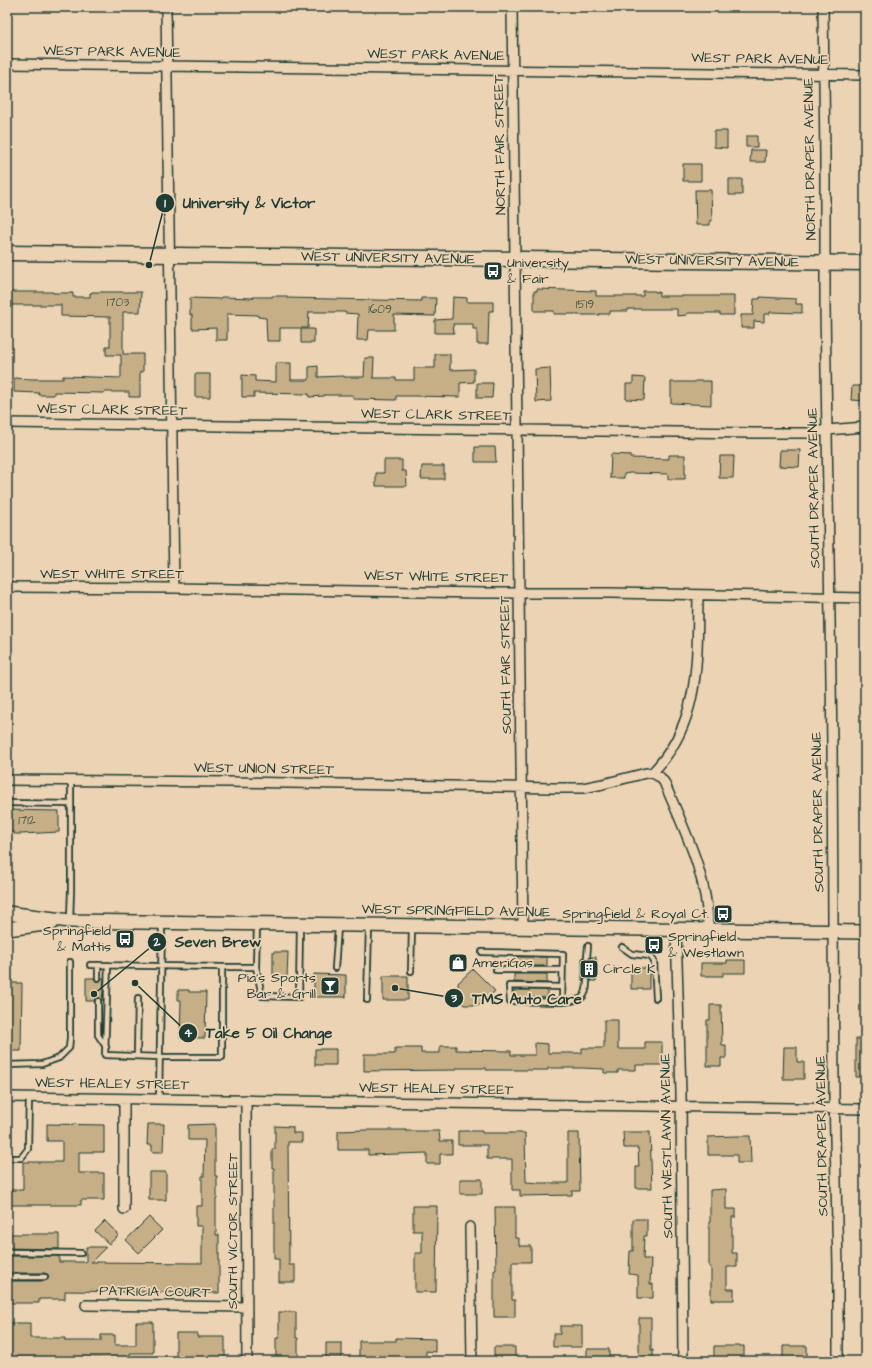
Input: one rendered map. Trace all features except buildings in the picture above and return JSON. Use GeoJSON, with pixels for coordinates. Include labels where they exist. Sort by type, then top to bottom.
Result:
{"type":"FeatureCollection","features":[{"type":"Feature","properties":{"kind":"main road","name":"WEST UNIVERSITY AVENUE"},"geometry":{"type":"LineString","coordinates":[[7,254],[865,263]]}},
{"type":"Feature","properties":{"kind":"main road","name":"WEST SPRINGFIELD AVENUE"},"geometry":{"type":"LineString","coordinates":[[7,913],[70,921],[865,932]]}},
{"type":"Feature","properties":{"kind":"main road","name":"WEST SPRINGFIELD AVENUE"},"geometry":{"type":"LineString","coordinates":[[7,929],[70,921]]}},
{"type":"Feature","properties":{"kind":"street"},"geometry":{"type":"LineString","coordinates":[[166,7],[174,588]]}},
{"type":"Feature","properties":{"kind":"street","name":"NORTH FAIR STREET"},"geometry":{"type":"LineString","coordinates":[[512,7],[516,259]]}},
{"type":"Feature","properties":{"kind":"street","name":"NORTH DRAPER AVENUE"},"geometry":{"type":"LineString","coordinates":[[823,7],[826,262]]}},
{"type":"Feature","properties":{"kind":"street","name":"WEST PARK AVENUE"},"geometry":{"type":"LineString","coordinates":[[7,64],[865,75]]}},
{"type":"Feature","properties":{"kind":"street","name":"SOUTH FAIR STREET"},"geometry":{"type":"LineString","coordinates":[[516,259],[523,928]]}},
{"type":"Feature","properties":{"kind":"street","name":"SOUTH DRAPER AVENUE"},"geometry":{"type":"LineString","coordinates":[[826,262],[838,1361]]}},
{"type":"Feature","properties":{"kind":"street","name":"WEST CLARK STREET"},"geometry":{"type":"LineString","coordinates":[[7,423],[754,433],[809,433],[865,427]]}},
{"type":"Feature","properties":{"kind":"street","name":"WEST WHITE STREET"},"geometry":{"type":"LineString","coordinates":[[7,587],[865,598]]}},
{"type":"Feature","properties":{"kind":"street"},"geometry":{"type":"LineString","coordinates":[[698,595],[697,661],[695,684],[691,703],[677,739],[668,754],[652,773],[660,776],[664,782],[691,845],[699,869],[707,902],[708,930]]}},
{"type":"Feature","properties":{"kind":"street","name":"WEST UNION STREET"},"geometry":{"type":"LineString","coordinates":[[7,780],[583,788],[646,773],[652,773]]}},
{"type":"Feature","properties":{"kind":"street","name":"SOUTH WESTLAWN AVENUE"},"geometry":{"type":"LineString","coordinates":[[676,930],[681,1106],[683,1361]]}},
{"type":"Feature","properties":{"kind":"street","name":"WEST HEALEY STREET"},"geometry":{"type":"LineString","coordinates":[[7,1097],[865,1109]]}},
{"type":"Feature","properties":{"kind":"street"},"geometry":{"type":"LineString","coordinates":[[124,1099],[124,1209]]}},
{"type":"Feature","properties":{"kind":"street","name":"SOUTH VICTOR STREET"},"geometry":{"type":"LineString","coordinates":[[246,1100],[247,1361]]}},
{"type":"Feature","properties":{"kind":"street"},"geometry":{"type":"LineString","coordinates":[[470,1227],[472,1361]]}},
{"type":"Feature","properties":{"kind":"street","name":"PATRICIA COURT"},"geometry":{"type":"LineString","coordinates":[[86,1305],[247,1307]]}},
{"type":"Feature","properties":{"kind":"lane"},"geometry":{"type":"LineString","coordinates":[[70,921],[71,781]]}},
{"type":"Feature","properties":{"kind":"lane"},"geometry":{"type":"LineString","coordinates":[[7,803],[71,804]]}},
{"type":"Feature","properties":{"kind":"lane"},"geometry":{"type":"LineString","coordinates":[[159,1099],[162,923]]}},
{"type":"Feature","properties":{"kind":"lane"},"geometry":{"type":"LineString","coordinates":[[257,924],[256,967],[262,996],[298,997],[300,925]]}},
{"type":"Feature","properties":{"kind":"lane"},"geometry":{"type":"LineString","coordinates":[[335,968],[339,925]]}},
{"type":"Feature","properties":{"kind":"lane"},"geometry":{"type":"LineString","coordinates":[[367,1000],[369,926]]}},
{"type":"Feature","properties":{"kind":"lane"},"geometry":{"type":"LineString","coordinates":[[411,971],[412,926]]}},
{"type":"Feature","properties":{"kind":"lane"},"geometry":{"type":"LineString","coordinates":[[587,957],[588,946]]}},
{"type":"Feature","properties":{"kind":"lane"},"geometry":{"type":"LineString","coordinates":[[622,948],[632,954],[650,956],[654,961],[656,998]]}},
{"type":"Feature","properties":{"kind":"lane"},"geometry":{"type":"LineString","coordinates":[[482,952],[562,954],[562,1002]]}},
{"type":"Feature","properties":{"kind":"lane"},"geometry":{"type":"LineString","coordinates":[[7,1065],[42,1064],[59,1058],[69,1048],[70,962]]}},
{"type":"Feature","properties":{"kind":"lane"},"geometry":{"type":"LineString","coordinates":[[90,965],[256,967]]}},
{"type":"Feature","properties":{"kind":"lane"},"geometry":{"type":"LineString","coordinates":[[98,965],[98,978]]}},
{"type":"Feature","properties":{"kind":"lane"},"geometry":{"type":"LineString","coordinates":[[108,965],[105,1055],[160,1057],[222,1057],[222,967]]}},
{"type":"Feature","properties":{"kind":"lane"},"geometry":{"type":"LineString","coordinates":[[496,970],[562,970]]}},
{"type":"Feature","properties":{"kind":"lane"},"geometry":{"type":"LineString","coordinates":[[562,987],[510,986],[510,1001],[562,1002],[578,1000],[584,996],[587,991],[587,982]]}},
{"type":"Feature","properties":{"kind":"lane"},"geometry":{"type":"LineString","coordinates":[[137,1056],[138,998]]}},
{"type":"Feature","properties":{"kind":"lane"},"geometry":{"type":"LineString","coordinates":[[98,1001],[98,1035],[106,1047]]}},
{"type":"Feature","properties":{"kind":"lane"},"geometry":{"type":"LineString","coordinates":[[7,1158],[21,1158],[28,1149],[29,1097]]}},
{"type":"Feature","properties":{"kind":"lane"},"geometry":{"type":"LineString","coordinates":[[7,1252],[81,1253]]}},
{"type":"Feature","properties":{"kind":"lane"},"geometry":{"type":"LineString","coordinates":[[7,1277],[45,1277]]}},
{"type":"Feature","properties":{"kind":"place","name":"University & Victor"},"geometry":{"type":"Point","coordinates":[149,265]}},
{"type":"Feature","properties":{"kind":"place","name":"University & Fair"},"geometry":{"type":"Point","coordinates":[493,271]}},
{"type":"Feature","properties":{"kind":"place","name":"Springfield & Royal Ct."},"geometry":{"type":"Point","coordinates":[723,914]}},
{"type":"Feature","properties":{"kind":"place","name":"Springfield & Mattis"},"geometry":{"type":"Point","coordinates":[125,939]}},
{"type":"Feature","properties":{"kind":"place","name":"Springfield & Westlawn"},"geometry":{"type":"Point","coordinates":[654,945]}},
{"type":"Feature","properties":{"kind":"place","name":"AmeriGas"},"geometry":{"type":"Point","coordinates":[458,963]}},
{"type":"Feature","properties":{"kind":"place","name":"Circle K"},"geometry":{"type":"Point","coordinates":[589,969]}},
{"type":"Feature","properties":{"kind":"place","name":"Take 5 Oil Change"},"geometry":{"type":"Point","coordinates":[135,983]}},
{"type":"Feature","properties":{"kind":"place","name":"Pia's Sports Bar & Grill"},"geometry":{"type":"Point","coordinates":[330,986]}},
{"type":"Feature","properties":{"kind":"place","name":"TMS Auto Care"},"geometry":{"type":"Point","coordinates":[395,988]}},
{"type":"Feature","properties":{"kind":"place","name":"Seven Brew"},"geometry":{"type":"Point","coordinates":[94,994]}}]}
